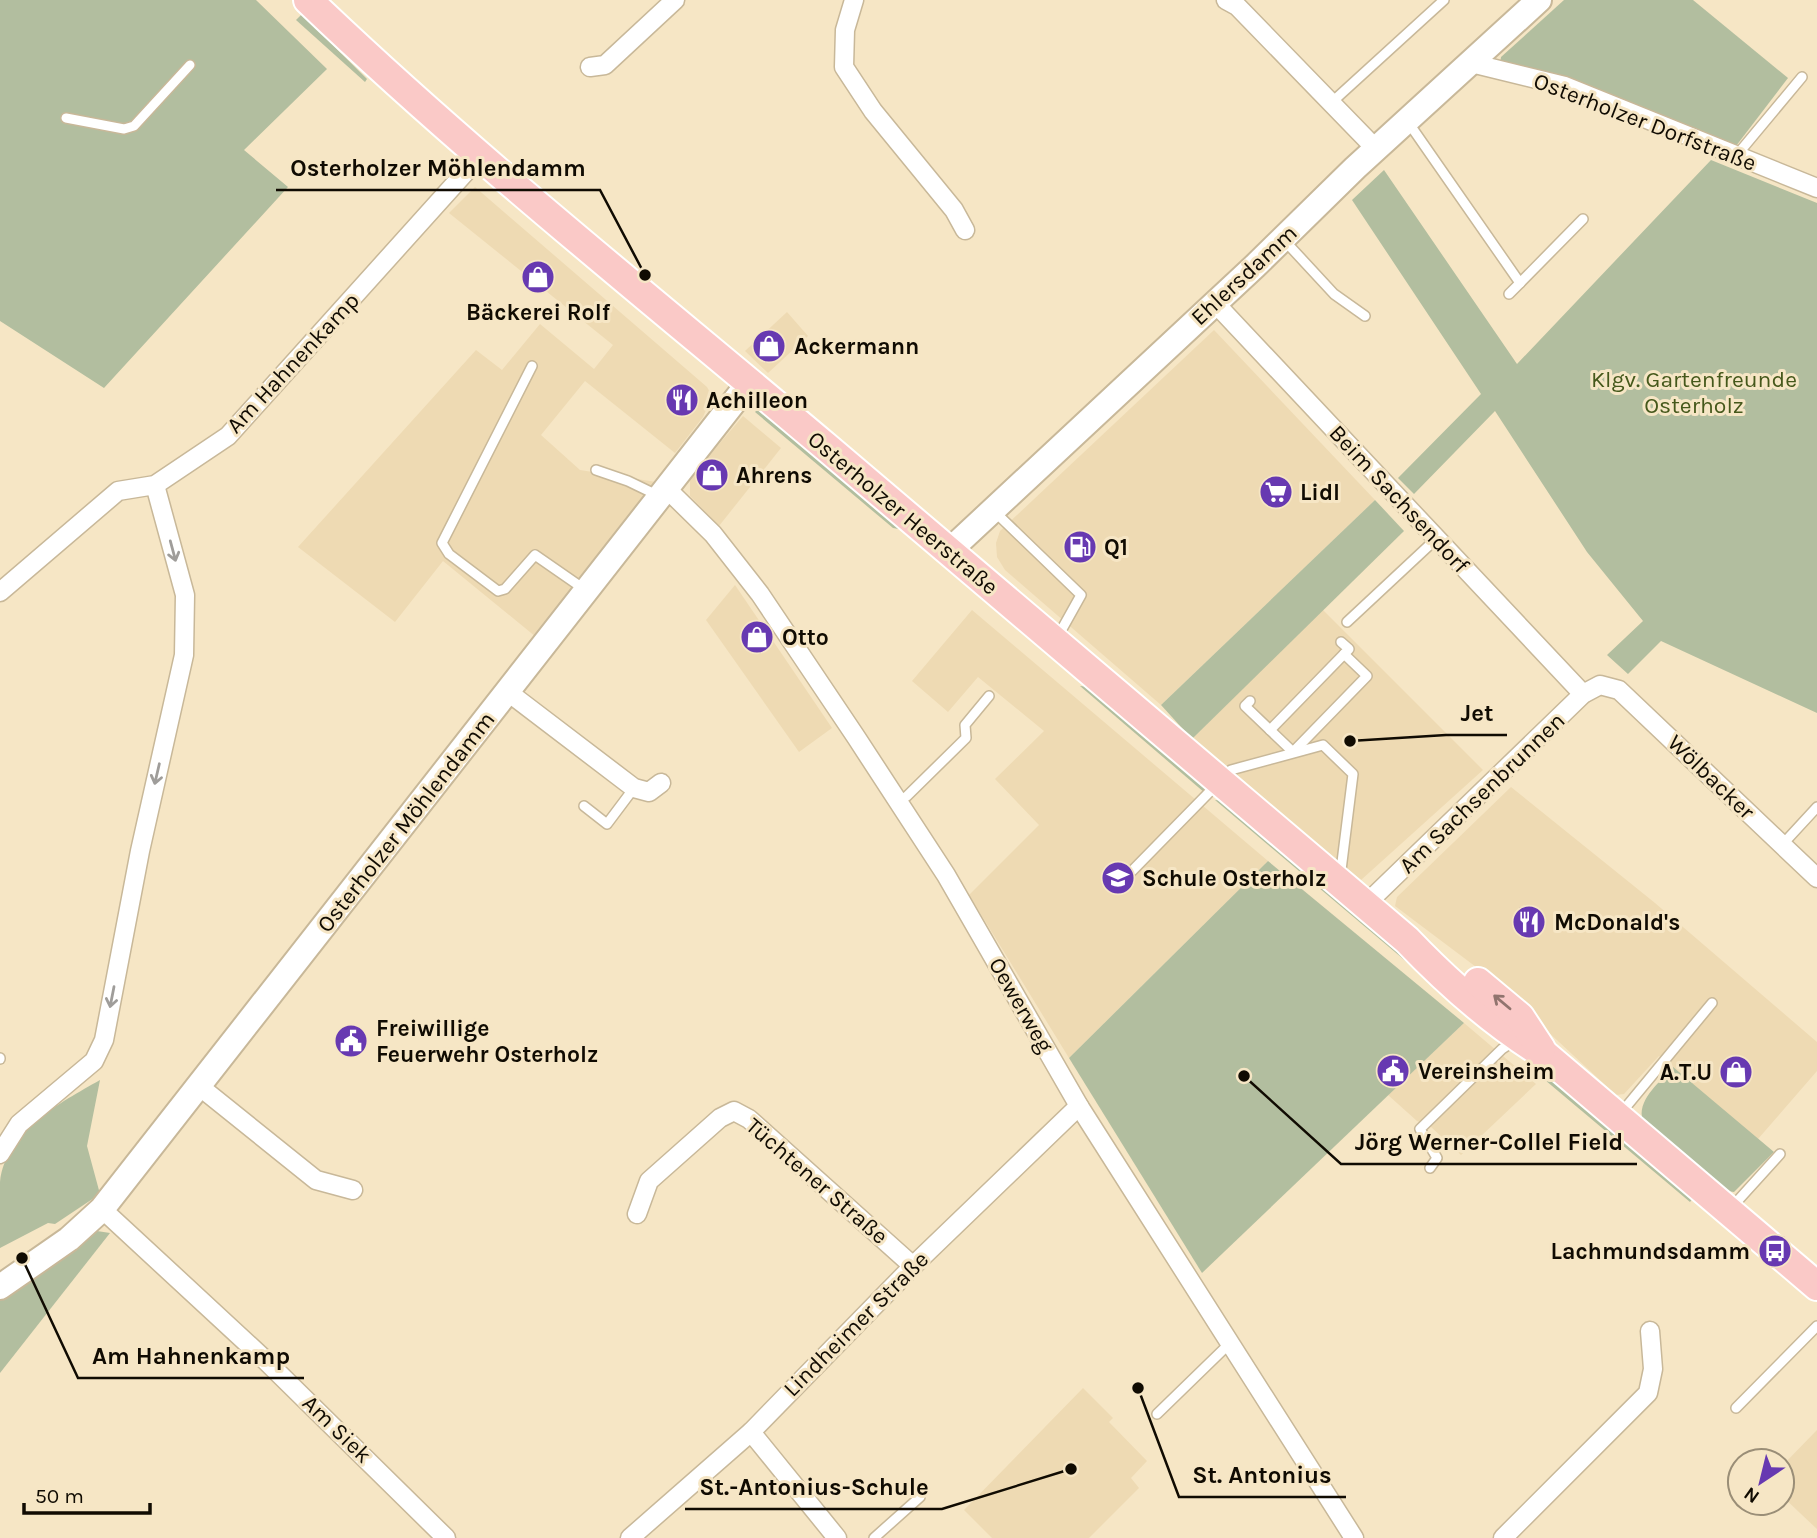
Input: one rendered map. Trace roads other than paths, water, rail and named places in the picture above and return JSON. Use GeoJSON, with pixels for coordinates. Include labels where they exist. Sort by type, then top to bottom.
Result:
{"type":"FeatureCollection","features":[{"type":"Feature","properties":{"kind":"main road","name":"Osterholzer Heerstraße"},"geometry":{"type":"LineString","coordinates":[[308,0],[480,156],[1407,940],[1444,979],[1523,1034],[1817,1286]]}},
{"type":"Feature","properties":{"kind":"main road","name":"Ehlersdamm"},"geometry":{"type":"LineString","coordinates":[[949,551],[1376,149],[1539,0]]}},
{"type":"Feature","properties":{"kind":"main road","name":"Osterholzer Möhlendamm"},"geometry":{"type":"LineString","coordinates":[[0,1287],[53,1250],[102,1209],[588,592],[748,384]]}},
{"type":"Feature","properties":{"kind":"main road","name":"Osterholzer Möhlendamm"},"geometry":{"type":"LineString","coordinates":[[0,1268],[22,1258],[53,1250]]}},
{"type":"Feature","properties":{"kind":"street"},"geometry":{"type":"LineString","coordinates":[[590,67],[605,65],[675,0]]}},
{"type":"Feature","properties":{"kind":"street"},"geometry":{"type":"LineString","coordinates":[[854,0],[845,30],[844,66],[873,111],[954,210],[965,230]]}},
{"type":"Feature","properties":{"kind":"street"},"geometry":{"type":"LineString","coordinates":[[1235,2],[1376,149]]}},
{"type":"Feature","properties":{"kind":"street","name":"Osterholzer Dorfstraße"},"geometry":{"type":"LineString","coordinates":[[1471,63],[1565,86],[1817,188]]}},
{"type":"Feature","properties":{"kind":"street","name":"Am Hahnenkamp"},"geometry":{"type":"LineString","coordinates":[[155,485],[228,436],[480,156]]}},
{"type":"Feature","properties":{"kind":"street","name":"Beim Sachsendorf"},"geometry":{"type":"LineString","coordinates":[[1215,303],[1583,694]]}},
{"type":"Feature","properties":{"kind":"street"},"geometry":{"type":"LineString","coordinates":[[0,592],[118,491],[155,485],[185,596],[184,654],[140,851],[104,1040],[94,1060],[19,1124],[0,1154]]}},
{"type":"Feature","properties":{"kind":"street","name":"Oewerweg"},"geometry":{"type":"LineString","coordinates":[[663,493],[713,534],[760,594],[898,802],[946,875],[1079,1105],[1228,1345],[1354,1538]]}},
{"type":"Feature","properties":{"kind":"street","name":"Am Sachsenbrunnen"},"geometry":{"type":"LineString","coordinates":[[1365,905],[1583,694],[1601,685]]}},
{"type":"Feature","properties":{"kind":"street","name":"Wölbacker"},"geometry":{"type":"LineString","coordinates":[[1601,685],[1610,685],[1619,690],[1817,878]]}},
{"type":"Feature","properties":{"kind":"street"},"geometry":{"type":"LineString","coordinates":[[508,692],[634,788],[649,792],[662,783]]}},
{"type":"Feature","properties":{"kind":"street"},"geometry":{"type":"LineString","coordinates":[[199,1086],[316,1180],[353,1190]]}},
{"type":"Feature","properties":{"kind":"street","name":"Lindheimer Straße"},"geometry":{"type":"LineString","coordinates":[[630,1538],[751,1432],[912,1266],[1079,1105]]}},
{"type":"Feature","properties":{"kind":"street","name":"Tüchtener Straße"},"geometry":{"type":"LineString","coordinates":[[637,1214],[649,1181],[720,1118],[734,1111],[749,1119],[912,1266]]}},
{"type":"Feature","properties":{"kind":"street","name":"Am Siek"},"geometry":{"type":"LineString","coordinates":[[102,1209],[262,1357],[440,1535]]}},
{"type":"Feature","properties":{"kind":"street"},"geometry":{"type":"LineString","coordinates":[[1503,1538],[1648,1393],[1653,1369],[1650,1332]]}},
{"type":"Feature","properties":{"kind":"street"},"geometry":{"type":"LineString","coordinates":[[751,1432],[837,1538]]}},
{"type":"Feature","properties":{"kind":"lane"},"geometry":{"type":"LineString","coordinates":[[1331,103],[1444,0]]}},
{"type":"Feature","properties":{"kind":"lane"},"geometry":{"type":"LineString","coordinates":[[66,118],[124,129],[134,126],[190,65]]}},
{"type":"Feature","properties":{"kind":"lane"},"geometry":{"type":"LineString","coordinates":[[1737,155],[1802,77]]}},
{"type":"Feature","properties":{"kind":"lane"},"geometry":{"type":"LineString","coordinates":[[1407,121],[1520,283]]}},
{"type":"Feature","properties":{"kind":"lane"},"geometry":{"type":"LineString","coordinates":[[1509,294],[1583,219]]}},
{"type":"Feature","properties":{"kind":"lane"},"geometry":{"type":"LineString","coordinates":[[1283,239],[1334,294],[1366,316]]}},
{"type":"Feature","properties":{"kind":"lane"},"geometry":{"type":"LineString","coordinates":[[532,366],[442,543],[449,554],[498,592],[505,589],[535,555],[588,592]]}},
{"type":"Feature","properties":{"kind":"lane"},"geometry":{"type":"LineString","coordinates":[[596,470],[663,493]]}},
{"type":"Feature","properties":{"kind":"lane"},"geometry":{"type":"LineString","coordinates":[[993,510],[1081,595],[1055,642]]}},
{"type":"Feature","properties":{"kind":"lane"},"geometry":{"type":"LineString","coordinates":[[1347,622],[1436,539]]}},
{"type":"Feature","properties":{"kind":"lane"},"geometry":{"type":"LineString","coordinates":[[1270,730],[1349,649],[1341,642]]}},
{"type":"Feature","properties":{"kind":"lane"},"geometry":{"type":"LineString","coordinates":[[1293,752],[1367,676],[1344,654]]}},
{"type":"Feature","properties":{"kind":"lane"},"geometry":{"type":"LineString","coordinates":[[898,802],[966,737],[965,725],[989,696]]}},
{"type":"Feature","properties":{"kind":"lane"},"geometry":{"type":"LineString","coordinates":[[1250,701],[1245,706],[1293,752]]}},
{"type":"Feature","properties":{"kind":"lane"},"geometry":{"type":"LineString","coordinates":[[1130,873],[1231,770],[1323,745],[1353,774],[1339,883]]}},
{"type":"Feature","properties":{"kind":"lane"},"geometry":{"type":"LineString","coordinates":[[584,806],[607,824],[634,788]]}},
{"type":"Feature","properties":{"kind":"lane"},"geometry":{"type":"LineString","coordinates":[[1782,845],[1817,807]]}},
{"type":"Feature","properties":{"kind":"lane"},"geometry":{"type":"LineString","coordinates":[[1617,1117],[1712,1003]]}},
{"type":"Feature","properties":{"kind":"lane"},"geometry":{"type":"LineString","coordinates":[[1430,1168],[1437,1158],[1420,1129],[1502,1049],[1523,1034]]}},
{"type":"Feature","properties":{"kind":"lane"},"geometry":{"type":"LineString","coordinates":[[1728,1211],[1780,1154]]}},
{"type":"Feature","properties":{"kind":"lane"},"geometry":{"type":"LineString","coordinates":[[1736,1408],[1817,1326]]}},
{"type":"Feature","properties":{"kind":"lane"},"geometry":{"type":"LineString","coordinates":[[1157,1414],[1228,1345]]}},
{"type":"Feature","properties":{"kind":"lane"},"geometry":{"type":"LineString","coordinates":[[874,1538],[920,1497]]}},
{"type":"Feature","properties":{"kind":"place","name":"Osterholzer Möhlendamm"},"geometry":{"type":"Point","coordinates":[645,275]}},
{"type":"Feature","properties":{"kind":"place","name":"Bäckerei Rolf"},"geometry":{"type":"Point","coordinates":[538,277]}},
{"type":"Feature","properties":{"kind":"place","name":"Ackermann"},"geometry":{"type":"Point","coordinates":[769,346]}},
{"type":"Feature","properties":{"kind":"place","name":"Achilleon"},"geometry":{"type":"Point","coordinates":[682,400]}},
{"type":"Feature","properties":{"kind":"place","name":"Ahrens"},"geometry":{"type":"Point","coordinates":[712,475]}},
{"type":"Feature","properties":{"kind":"place","name":"Lidl"},"geometry":{"type":"Point","coordinates":[1276,492]}},
{"type":"Feature","properties":{"kind":"place","name":"Q1"},"geometry":{"type":"Point","coordinates":[1080,547]}},
{"type":"Feature","properties":{"kind":"place","name":"Otto"},"geometry":{"type":"Point","coordinates":[757,637]}},
{"type":"Feature","properties":{"kind":"place","name":"Jet"},"geometry":{"type":"Point","coordinates":[1350,741]}},
{"type":"Feature","properties":{"kind":"place","name":"Schule Osterholz"},"geometry":{"type":"Point","coordinates":[1118,878]}},
{"type":"Feature","properties":{"kind":"place","name":"McDonald's"},"geometry":{"type":"Point","coordinates":[1529,922]}},
{"type":"Feature","properties":{"kind":"place","name":"Freiwillige Feuerwehr Osterholz"},"geometry":{"type":"Point","coordinates":[351,1041]}},
{"type":"Feature","properties":{"kind":"place","name":"Vereinsheim"},"geometry":{"type":"Point","coordinates":[1393,1071]}},
{"type":"Feature","properties":{"kind":"place","name":"A.T.U"},"geometry":{"type":"Point","coordinates":[1736,1072]}},
{"type":"Feature","properties":{"kind":"place","name":"Jörg Werner-Collel Field"},"geometry":{"type":"Point","coordinates":[1244,1076]}},
{"type":"Feature","properties":{"kind":"place","name":"Lachmundsdamm"},"geometry":{"type":"Point","coordinates":[1775,1251]}},
{"type":"Feature","properties":{"kind":"place","name":"Am Hahnenkamp"},"geometry":{"type":"Point","coordinates":[22,1258]}},
{"type":"Feature","properties":{"kind":"place","name":"St. Antonius"},"geometry":{"type":"Point","coordinates":[1138,1388]}},
{"type":"Feature","properties":{"kind":"place","name":"St.-Antonius-Schule"},"geometry":{"type":"Point","coordinates":[1071,1469]}},
{"type":"Feature","properties":{"kind":"park label","name":"Klgv. Gartenfreunde Osterholz"},"geometry":{"type":"Point","coordinates":[1694,392]}}]}
